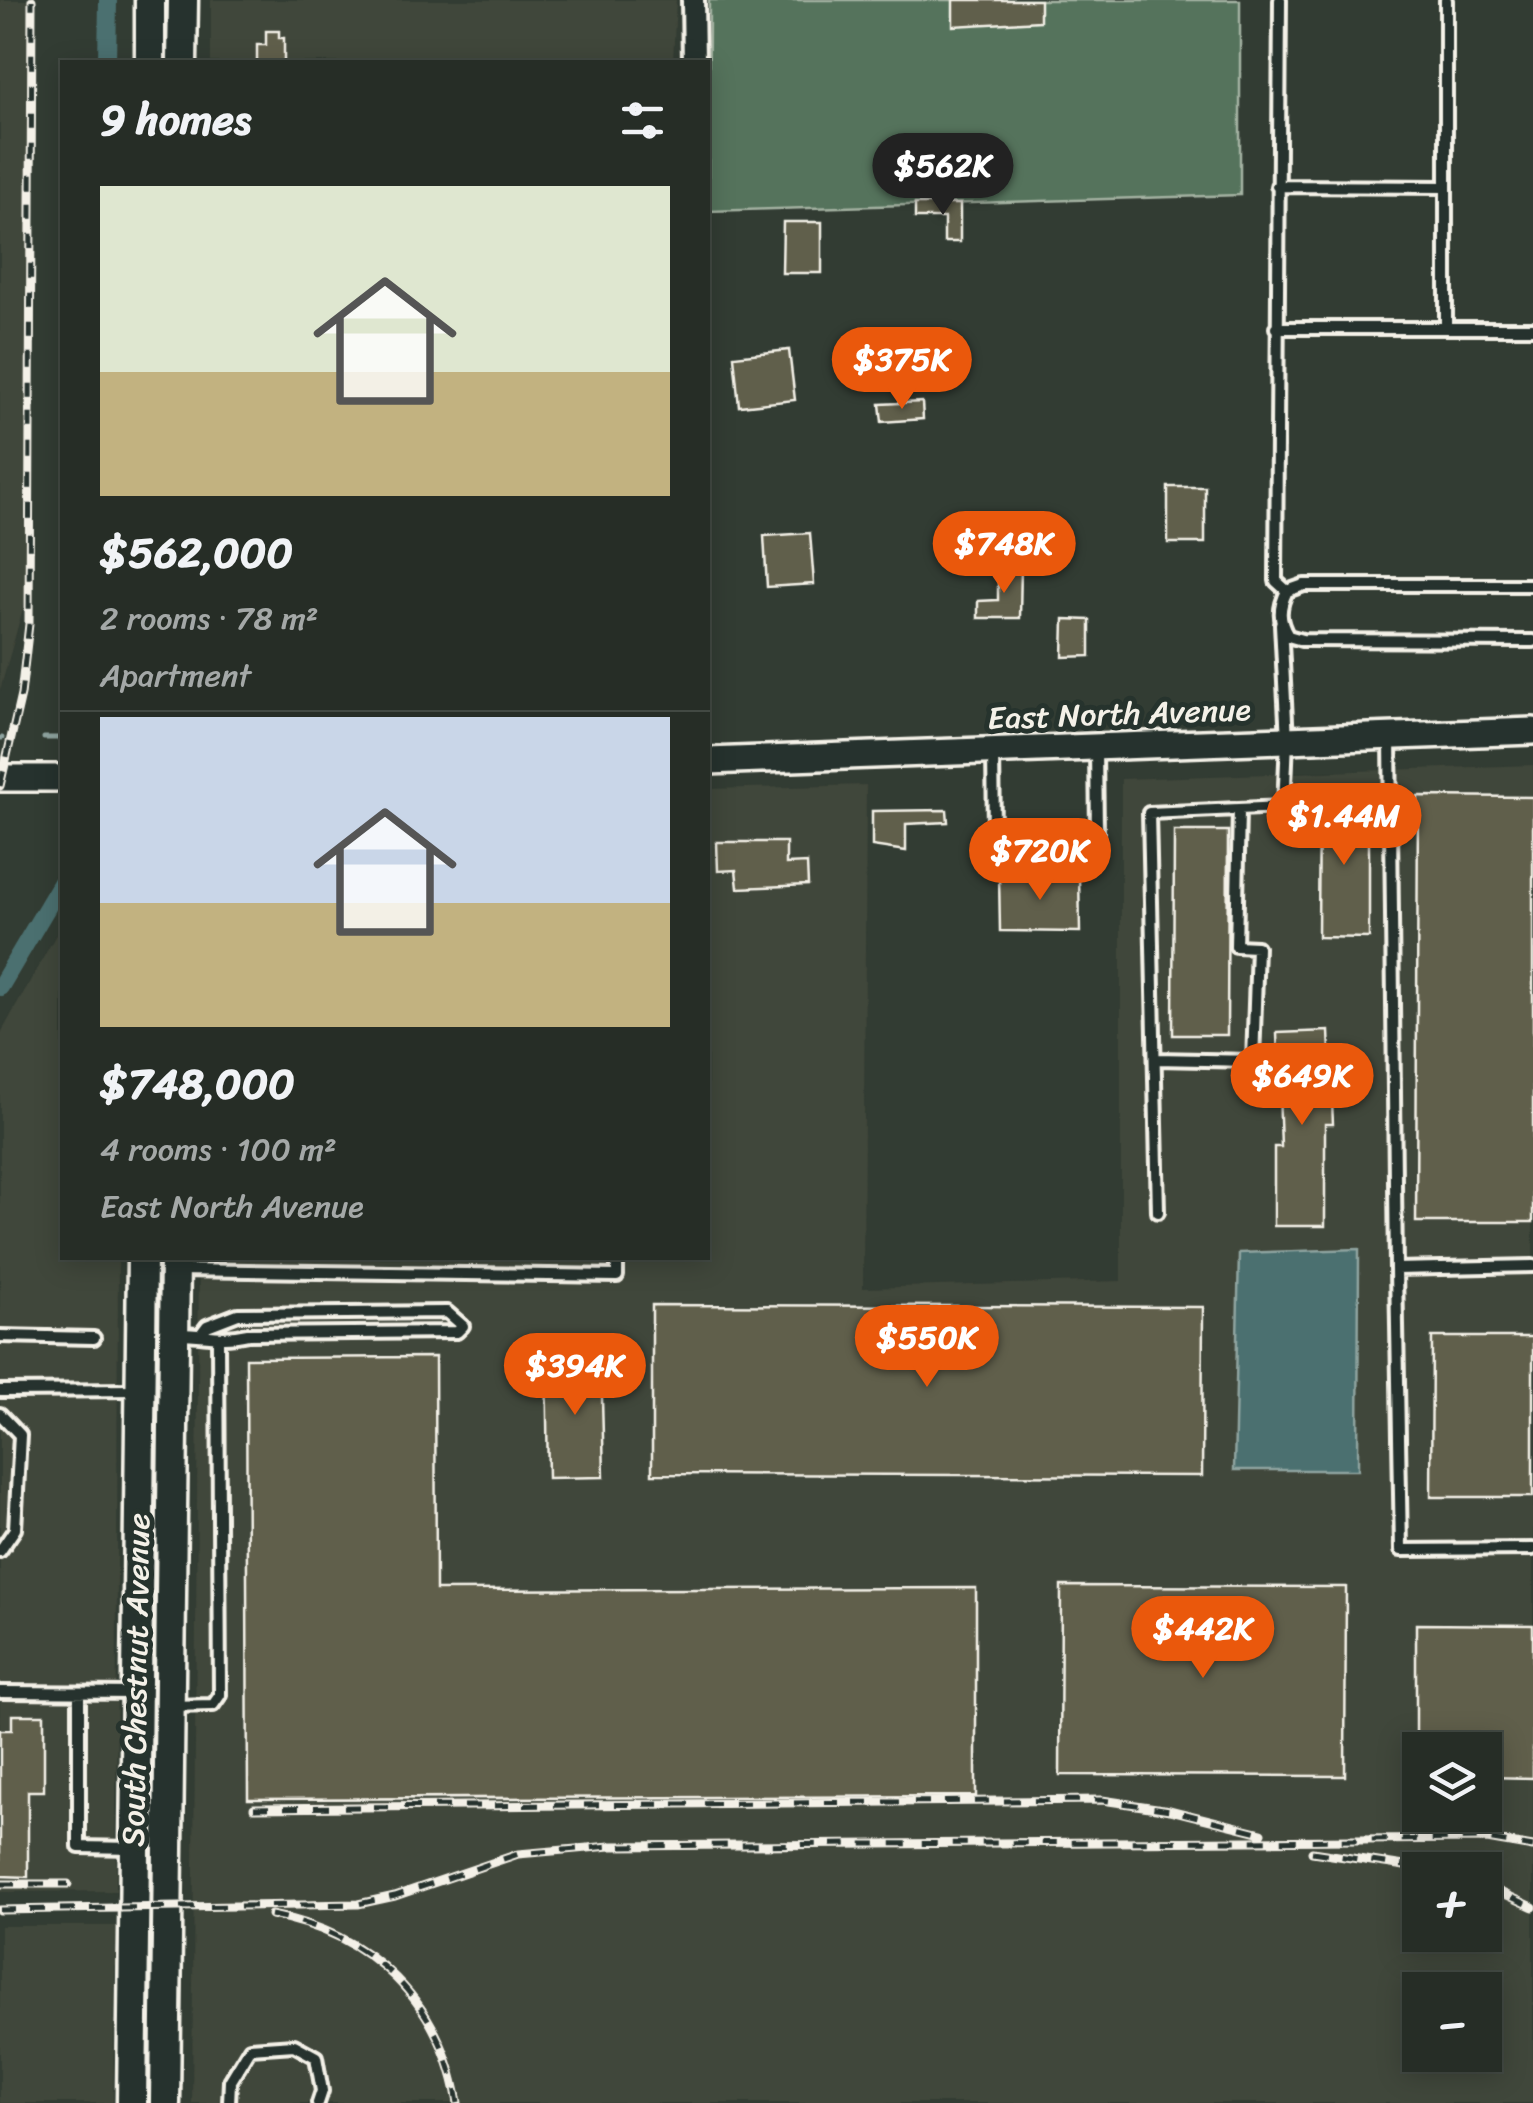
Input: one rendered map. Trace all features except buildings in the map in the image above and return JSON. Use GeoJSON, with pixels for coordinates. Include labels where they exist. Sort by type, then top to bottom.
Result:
{"type":"FeatureCollection","features":[{"type":"Feature","properties":{"kind":"main road"},"geometry":{"type":"LineString","coordinates":[[150,0],[150,60]]}},
{"type":"Feature","properties":{"kind":"main road"},"geometry":{"type":"LineString","coordinates":[[182,0],[182,60]]}},
{"type":"Feature","properties":{"kind":"main road","name":"South Chestnut Avenue"},"geometry":{"type":"LineString","coordinates":[[132,2103],[142,1260]]}},
{"type":"Feature","properties":{"kind":"main road","name":"South Chestnut Avenue"},"geometry":{"type":"LineString","coordinates":[[165,2103],[170,1706],[188,1334],[175,1264]]}},
{"type":"Feature","properties":{"kind":"street"},"geometry":{"type":"LineString","coordinates":[[693,0],[694,60]]}},
{"type":"Feature","properties":{"kind":"street","name":"East North Avenue"},"geometry":{"type":"LineString","coordinates":[[710,761],[1533,731]]}},
{"type":"Feature","properties":{"kind":"street"},"geometry":{"type":"LineString","coordinates":[[0,778],[60,778]]}},
{"type":"Feature","properties":{"kind":"lane"},"geometry":{"type":"LineString","coordinates":[[1280,0],[1276,581],[1288,590]]}},
{"type":"Feature","properties":{"kind":"lane"},"geometry":{"type":"LineString","coordinates":[[1446,0],[1446,328]]}},
{"type":"Feature","properties":{"kind":"lane"},"geometry":{"type":"LineString","coordinates":[[1277,186],[1446,187]]}},
{"type":"Feature","properties":{"kind":"lane"},"geometry":{"type":"LineString","coordinates":[[1276,328],[1533,328]]}},
{"type":"Feature","properties":{"kind":"lane"},"geometry":{"type":"LineString","coordinates":[[1158,1212],[1149,813],[1284,808],[1287,740],[1280,604],[1288,590],[1304,585],[1533,585]]}},
{"type":"Feature","properties":{"kind":"lane"},"geometry":{"type":"LineString","coordinates":[[1281,624],[1288,636],[1302,640],[1533,640]]}},
{"type":"Feature","properties":{"kind":"lane"},"geometry":{"type":"LineString","coordinates":[[1390,736],[1401,1550],[1533,1549]]}},
{"type":"Feature","properties":{"kind":"lane"},"geometry":{"type":"LineString","coordinates":[[993,750],[994,832],[1098,832],[1096,748]]}},
{"type":"Feature","properties":{"kind":"lane"},"geometry":{"type":"LineString","coordinates":[[1156,1058],[1253,1061],[1256,947],[1236,946],[1238,810]]}},
{"type":"Feature","properties":{"kind":"lane"},"geometry":{"type":"LineString","coordinates":[[241,1271],[242,1260]]}},
{"type":"Feature","properties":{"kind":"lane"},"geometry":{"type":"LineString","coordinates":[[175,1264],[241,1271],[617,1276],[617,1260]]}},
{"type":"Feature","properties":{"kind":"lane"},"geometry":{"type":"LineString","coordinates":[[1396,1269],[1533,1266]]}},
{"type":"Feature","properties":{"kind":"lane"},"geometry":{"type":"LineString","coordinates":[[447,1312],[460,1319],[463,1326],[457,1332],[248,1334],[218,1340],[188,1334],[238,1314],[447,1312]]}},
{"type":"Feature","properties":{"kind":"lane"},"geometry":{"type":"LineString","coordinates":[[0,1336],[94,1338]]}},
{"type":"Feature","properties":{"kind":"lane"},"geometry":{"type":"LineString","coordinates":[[170,1706],[212,1705],[220,1696],[218,1340]]}},
{"type":"Feature","properties":{"kind":"lane"},"geometry":{"type":"LineString","coordinates":[[0,1391],[141,1390]]}},
{"type":"Feature","properties":{"kind":"lane"},"geometry":{"type":"LineString","coordinates":[[0,1414],[20,1436],[15,1529],[0,1550]]}},
{"type":"Feature","properties":{"kind":"lane"},"geometry":{"type":"LineString","coordinates":[[0,1692],[138,1693]]}},
{"type":"Feature","properties":{"kind":"lane"},"geometry":{"type":"LineString","coordinates":[[79,1693],[79,1846],[136,1848]]}},
{"type":"Feature","properties":{"kind":"lane"},"geometry":{"type":"LineString","coordinates":[[229,2103],[230,2081],[250,2048],[294,2044],[316,2057],[322,2091],[318,2103]]}},
{"type":"Feature","properties":{"kind":"shaded area"},"geometry":{"type":"Polygon","coordinates":[[[0,0],[28,0],[25,601],[0,690],[0,0]]]}},
{"type":"Feature","properties":{"kind":"shaded area"},"geometry":{"type":"Polygon","coordinates":[[[211,0],[676,0],[673,60],[211,60],[211,0]]]}},
{"type":"Feature","properties":{"kind":"shaded area"},"geometry":{"type":"Polygon","coordinates":[[[1533,765],[1533,2103],[192,2103],[199,1260],[710,1260],[710,789],[866,785],[863,1288],[1121,1281],[1121,779],[1533,765]]]}},
{"type":"Feature","properties":{"kind":"shaded area"},"geometry":{"type":"Polygon","coordinates":[[[60,928],[60,1260],[118,1260],[116,1891],[0,1892],[0,1035],[60,928]]]}},
{"type":"Feature","properties":{"kind":"shaded area"},"geometry":{"type":"Polygon","coordinates":[[[0,1926],[116,1926],[113,2103],[0,2103],[0,1926]]]}},
{"type":"Feature","properties":{"kind":"green space"},"geometry":{"type":"Polygon","coordinates":[[[709,0],[1240,0],[1240,195],[710,211],[709,0]]]}},
{"type":"Feature","properties":{"kind":"water"},"geometry":{"type":"Polygon","coordinates":[[[1359,1249],[1358,1470],[1234,1470],[1239,1253],[1359,1249]]]}},
{"type":"Feature","properties":{"kind":"waterway"},"geometry":{"type":"LineString","coordinates":[[107,60],[108,0]]}},
{"type":"Feature","properties":{"kind":"waterway"},"geometry":{"type":"LineString","coordinates":[[44,738],[60,738]]}},
{"type":"Feature","properties":{"kind":"waterway"},"geometry":{"type":"LineString","coordinates":[[0,987],[60,885]]}},
{"type":"Feature","properties":{"kind":"railway"},"geometry":{"type":"LineString","coordinates":[[0,786],[21,695],[29,624],[32,0]]}},
{"type":"Feature","properties":{"kind":"railway"},"geometry":{"type":"LineString","coordinates":[[254,1808],[1102,1800],[1170,1810],[1262,1833]]}},
{"type":"Feature","properties":{"kind":"railway"},"geometry":{"type":"LineString","coordinates":[[0,1910],[358,1904],[395,1896],[518,1854],[611,1846],[1487,1839],[1533,1847]]}},
{"type":"Feature","properties":{"kind":"railway"},"geometry":{"type":"LineString","coordinates":[[1312,1852],[1402,1866]]}},
{"type":"Feature","properties":{"kind":"railway"},"geometry":{"type":"LineString","coordinates":[[0,1884],[68,1884]]}},
{"type":"Feature","properties":{"kind":"railway"},"geometry":{"type":"LineString","coordinates":[[1502,1893],[1533,1907]]}},
{"type":"Feature","properties":{"kind":"railway"},"geometry":{"type":"LineString","coordinates":[[271,1915],[340,1938],[396,1978],[436,2034],[458,2103]]}}]}
